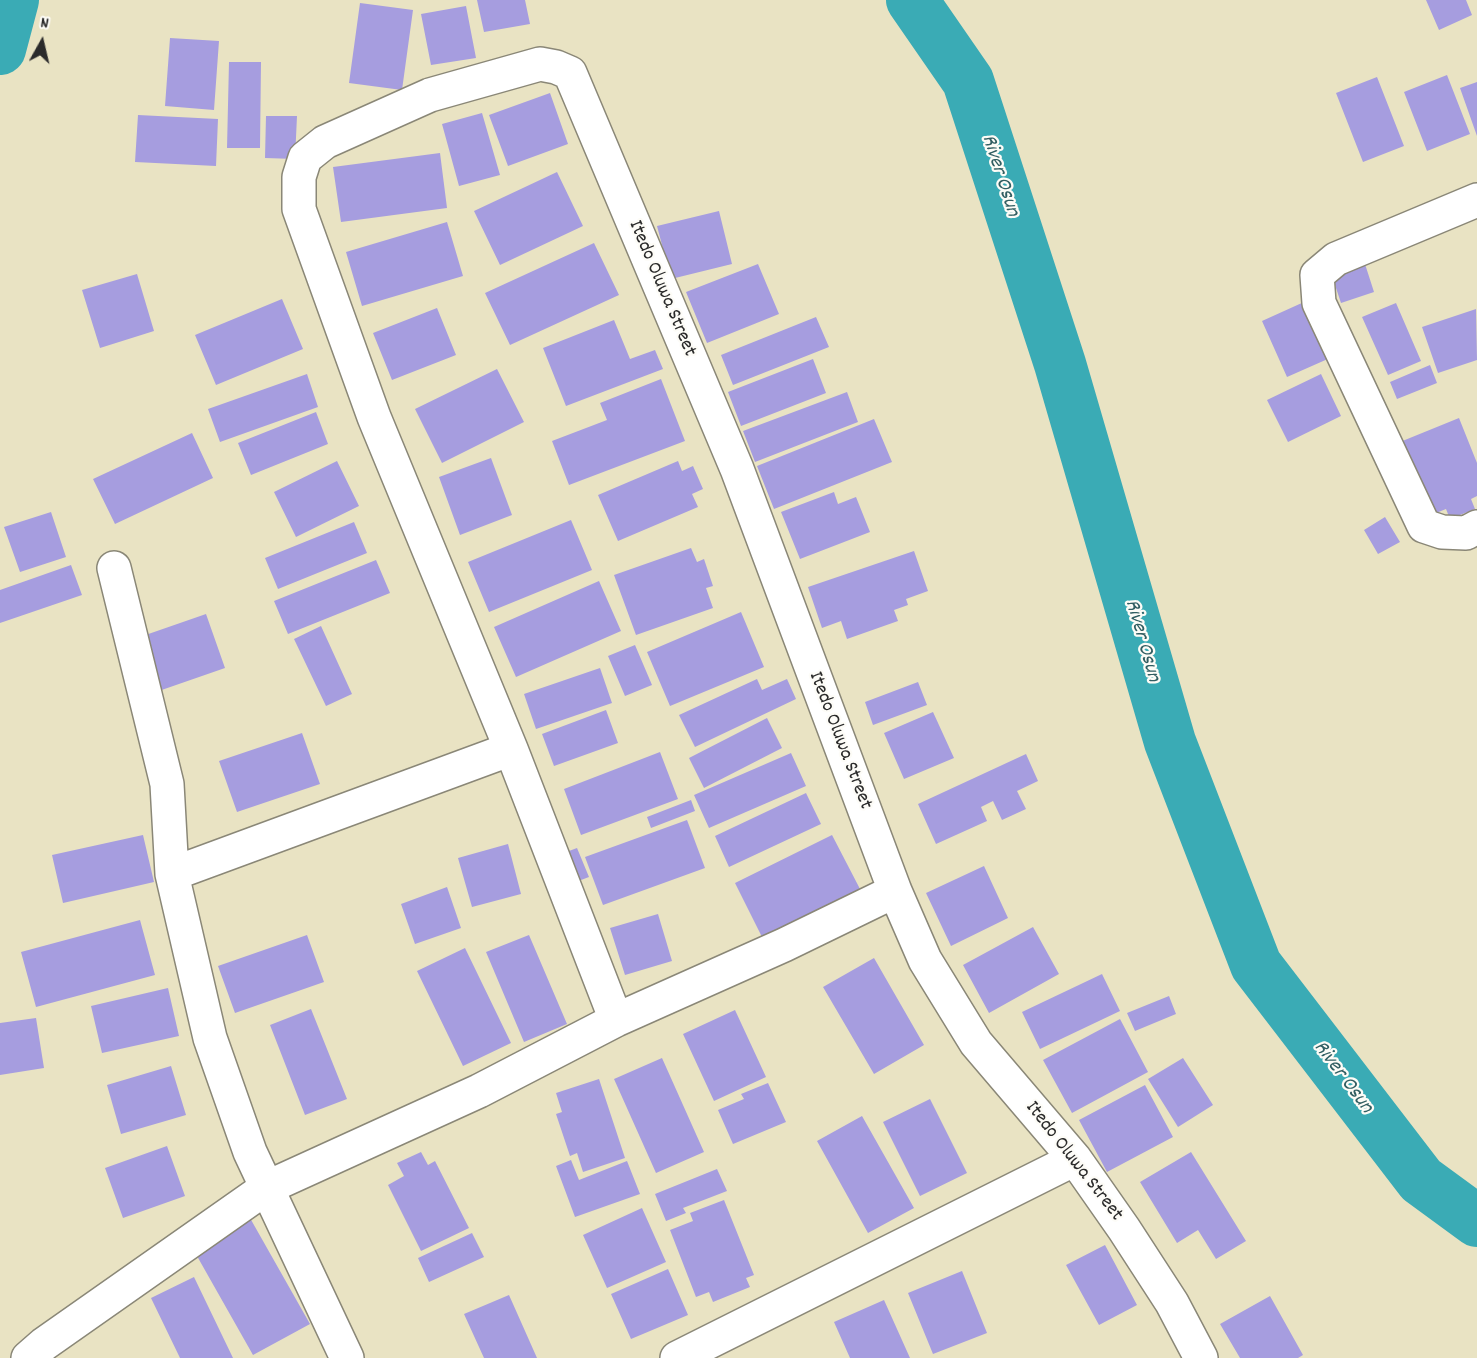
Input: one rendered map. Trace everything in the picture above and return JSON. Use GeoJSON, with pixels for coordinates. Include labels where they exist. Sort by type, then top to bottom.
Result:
{"type":"FeatureCollection","features":[{"type":"Feature","properties":{"kind":"street","name":"Itedo Oluwa Street"},"geometry":{"type":"LineString","coordinates":[[511,749],[374,417],[299,209],[299,177],[305,158],[325,142],[430,95],[540,64],[570,73],[737,469],[895,891],[925,960],[976,1043],[1075,1160],[1124,1229],[1172,1303],[1201,1358]]}},
{"type":"Feature","properties":{"kind":"street"},"geometry":{"type":"LineString","coordinates":[[1477,200],[1336,259],[1317,275],[1318,303],[1424,526],[1442,532],[1466,532],[1477,527]]}},
{"type":"Feature","properties":{"kind":"street"},"geometry":{"type":"LineString","coordinates":[[114,568],[166,784],[172,874],[210,1038],[250,1152],[347,1358]]}},
{"type":"Feature","properties":{"kind":"street"},"geometry":{"type":"LineString","coordinates":[[172,874],[511,749],[616,1020]]}},
{"type":"Feature","properties":{"kind":"street"},"geometry":{"type":"LineString","coordinates":[[28,1358],[44,1344],[266,1188],[478,1091],[616,1020],[784,945],[895,891]]}},
{"type":"Feature","properties":{"kind":"street"},"geometry":{"type":"LineString","coordinates":[[677,1358],[1075,1160]]}},
{"type":"Feature","properties":{"kind":"building"},"geometry":{"type":"Polygon","coordinates":[[[477,0],[525,0],[530,24],[484,32],[477,0]]]}},
{"type":"Feature","properties":{"kind":"building"},"geometry":{"type":"Polygon","coordinates":[[[1426,0],[1466,0],[1472,15],[1439,30],[1426,0]]]}},
{"type":"Feature","properties":{"kind":"building"},"geometry":{"type":"Polygon","coordinates":[[[360,3],[413,10],[402,90],[349,83],[360,3]]]}},
{"type":"Feature","properties":{"kind":"building"},"geometry":{"type":"Polygon","coordinates":[[[466,6],[476,58],[431,65],[421,14],[466,6]]]}},
{"type":"Feature","properties":{"kind":"building"},"geometry":{"type":"Polygon","coordinates":[[[170,38],[219,41],[214,110],[165,106],[170,38]]]}},
{"type":"Feature","properties":{"kind":"building"},"geometry":{"type":"Polygon","coordinates":[[[229,62],[261,62],[260,148],[227,148],[229,62]]]}},
{"type":"Feature","properties":{"kind":"building"},"geometry":{"type":"Polygon","coordinates":[[[1447,75],[1470,134],[1427,151],[1404,92],[1447,75]]]}},
{"type":"Feature","properties":{"kind":"building"},"geometry":{"type":"Polygon","coordinates":[[[1377,77],[1404,146],[1363,162],[1336,93],[1377,77]]]}},
{"type":"Feature","properties":{"kind":"building"},"geometry":{"type":"Polygon","coordinates":[[[1477,82],[1477,136],[1460,88],[1477,82]]]}},
{"type":"Feature","properties":{"kind":"building"},"geometry":{"type":"Polygon","coordinates":[[[550,93],[568,144],[508,166],[489,115],[550,93]]]}},
{"type":"Feature","properties":{"kind":"building"},"geometry":{"type":"Polygon","coordinates":[[[482,113],[500,175],[459,186],[442,124],[482,113]]]}},
{"type":"Feature","properties":{"kind":"building"},"geometry":{"type":"Polygon","coordinates":[[[138,115],[218,119],[216,166],[135,162],[138,115]]]}},
{"type":"Feature","properties":{"kind":"building"},"geometry":{"type":"Polygon","coordinates":[[[266,116],[297,116],[295,159],[265,158],[266,116]]]}},
{"type":"Feature","properties":{"kind":"building"},"geometry":{"type":"Polygon","coordinates":[[[440,153],[447,208],[341,222],[333,167],[440,153]]]}},
{"type":"Feature","properties":{"kind":"building"},"geometry":{"type":"Polygon","coordinates":[[[557,172],[583,226],[500,265],[474,211],[557,172]]]}},
{"type":"Feature","properties":{"kind":"building"},"geometry":{"type":"Polygon","coordinates":[[[719,211],[732,264],[671,279],[657,226],[719,211]]]}},
{"type":"Feature","properties":{"kind":"building"},"geometry":{"type":"Polygon","coordinates":[[[447,222],[463,276],[362,306],[346,252],[447,222]]]}},
{"type":"Feature","properties":{"kind":"building"},"geometry":{"type":"Polygon","coordinates":[[[594,243],[619,295],[510,345],[485,293],[594,243]]]}},
{"type":"Feature","properties":{"kind":"building"},"geometry":{"type":"Polygon","coordinates":[[[758,264],[779,314],[707,343],[686,292],[758,264]]]}},
{"type":"Feature","properties":{"kind":"building"},"geometry":{"type":"Polygon","coordinates":[[[1365,264],[1374,292],[1341,303],[1332,276],[1365,264]]]}},
{"type":"Feature","properties":{"kind":"building"},"geometry":{"type":"Polygon","coordinates":[[[137,274],[154,331],[100,348],[82,290],[137,274]]]}},
{"type":"Feature","properties":{"kind":"building"},"geometry":{"type":"Polygon","coordinates":[[[282,299],[303,349],[216,385],[195,335],[282,299]]]}},
{"type":"Feature","properties":{"kind":"building"},"geometry":{"type":"Polygon","coordinates":[[[1304,302],[1330,358],[1287,377],[1262,321],[1304,302]]]}},
{"type":"Feature","properties":{"kind":"building"},"geometry":{"type":"Polygon","coordinates":[[[1396,303],[1421,361],[1388,375],[1362,317],[1396,303]]]}},
{"type":"Feature","properties":{"kind":"building"},"geometry":{"type":"Polygon","coordinates":[[[437,308],[456,355],[392,380],[373,333],[437,308]]]}},
{"type":"Feature","properties":{"kind":"building"},"geometry":{"type":"Polygon","coordinates":[[[1476,309],[1477,360],[1438,373],[1422,327],[1476,309]]]}},
{"type":"Feature","properties":{"kind":"building"},"geometry":{"type":"Polygon","coordinates":[[[816,317],[829,347],[733,385],[721,355],[816,317]]]}},
{"type":"Feature","properties":{"kind":"building"},"geometry":{"type":"Polygon","coordinates":[[[614,320],[630,359],[655,350],[663,369],[566,406],[543,348],[614,320]]]}},
{"type":"Feature","properties":{"kind":"building"},"geometry":{"type":"Polygon","coordinates":[[[813,359],[826,393],[741,426],[728,392],[813,359]]]}},
{"type":"Feature","properties":{"kind":"building"},"geometry":{"type":"Polygon","coordinates":[[[1430,365],[1437,383],[1397,399],[1390,382],[1430,365]]]}},
{"type":"Feature","properties":{"kind":"building"},"geometry":{"type":"Polygon","coordinates":[[[497,369],[524,422],[442,463],[415,409],[497,369]]]}},
{"type":"Feature","properties":{"kind":"building"},"geometry":{"type":"Polygon","coordinates":[[[307,374],[318,407],[220,442],[208,409],[307,374]]]}},
{"type":"Feature","properties":{"kind":"building"},"geometry":{"type":"Polygon","coordinates":[[[1321,374],[1341,416],[1288,442],[1267,400],[1321,374]]]}},
{"type":"Feature","properties":{"kind":"building"},"geometry":{"type":"Polygon","coordinates":[[[661,379],[685,441],[569,485],[552,441],[607,420],[600,403],[661,379]]]}},
{"type":"Feature","properties":{"kind":"building"},"geometry":{"type":"Polygon","coordinates":[[[847,392],[858,422],[755,462],[743,431],[847,392]]]}},
{"type":"Feature","properties":{"kind":"building"},"geometry":{"type":"Polygon","coordinates":[[[316,412],[328,444],[251,475],[238,443],[316,412]]]}},
{"type":"Feature","properties":{"kind":"building"},"geometry":{"type":"Polygon","coordinates":[[[1459,418],[1477,463],[1477,496],[1471,499],[1475,509],[1450,519],[1446,509],[1431,515],[1400,442],[1459,418]]]}},
{"type":"Feature","properties":{"kind":"building"},"geometry":{"type":"Polygon","coordinates":[[[874,419],[892,462],[774,509],[757,466],[874,419]]]}},
{"type":"Feature","properties":{"kind":"building"},"geometry":{"type":"Polygon","coordinates":[[[192,433],[213,478],[115,524],[93,479],[192,433]]]}},
{"type":"Feature","properties":{"kind":"building"},"geometry":{"type":"Polygon","coordinates":[[[491,458],[512,515],[460,535],[439,477],[491,458]]]}},
{"type":"Feature","properties":{"kind":"building"},"geometry":{"type":"Polygon","coordinates":[[[337,461],[359,506],[296,537],[274,492],[337,461]]]}},
{"type":"Feature","properties":{"kind":"building"},"geometry":{"type":"Polygon","coordinates":[[[678,461],[682,471],[693,466],[703,489],[692,494],[698,507],[618,541],[598,495],[678,461]]]}},
{"type":"Feature","properties":{"kind":"building"},"geometry":{"type":"Polygon","coordinates":[[[834,492],[838,504],[856,497],[870,532],[800,559],[781,512],[834,492]]]}},
{"type":"Feature","properties":{"kind":"building"},"geometry":{"type":"Polygon","coordinates":[[[51,512],[66,557],[20,572],[4,527],[51,512]]]}},
{"type":"Feature","properties":{"kind":"building"},"geometry":{"type":"Polygon","coordinates":[[[1385,517],[1400,542],[1378,554],[1364,530],[1385,517]]]}},
{"type":"Feature","properties":{"kind":"building"},"geometry":{"type":"Polygon","coordinates":[[[571,520],[592,570],[489,612],[468,562],[571,520]]]}},
{"type":"Feature","properties":{"kind":"building"},"geometry":{"type":"Polygon","coordinates":[[[354,522],[367,553],[278,589],[265,558],[354,522]]]}},
{"type":"Feature","properties":{"kind":"building"},"geometry":{"type":"Polygon","coordinates":[[[691,548],[697,562],[704,559],[713,586],[706,588],[713,608],[636,635],[614,575],[691,548]]]}},
{"type":"Feature","properties":{"kind":"building"},"geometry":{"type":"Polygon","coordinates":[[[914,551],[928,591],[906,599],[908,605],[894,610],[898,621],[847,639],[841,621],[822,628],[808,587],[914,551]]]}},
{"type":"Feature","properties":{"kind":"building"},"geometry":{"type":"Polygon","coordinates":[[[376,560],[390,593],[288,634],[274,601],[376,560]]]}},
{"type":"Feature","properties":{"kind":"building"},"geometry":{"type":"Polygon","coordinates":[[[71,565],[82,595],[0,623],[0,590],[71,565]]]}},
{"type":"Feature","properties":{"kind":"building"},"geometry":{"type":"Polygon","coordinates":[[[599,581],[621,631],[516,677],[494,627],[599,581]]]}},
{"type":"Feature","properties":{"kind":"building"},"geometry":{"type":"Polygon","coordinates":[[[741,612],[764,667],[670,706],[647,652],[741,612]]]}},
{"type":"Feature","properties":{"kind":"building"},"geometry":{"type":"Polygon","coordinates":[[[206,614],[225,668],[153,693],[134,639],[206,614]]]}},
{"type":"Feature","properties":{"kind":"building"},"geometry":{"type":"Polygon","coordinates":[[[321,626],[352,694],[326,706],[294,639],[321,626]]]}},
{"type":"Feature","properties":{"kind":"building"},"geometry":{"type":"Polygon","coordinates":[[[635,645],[652,685],[625,696],[608,656],[635,645]]]}},
{"type":"Feature","properties":{"kind":"building"},"geometry":{"type":"Polygon","coordinates":[[[600,668],[612,703],[536,729],[524,694],[600,668]]]}},
{"type":"Feature","properties":{"kind":"building"},"geometry":{"type":"Polygon","coordinates":[[[757,679],[762,690],[787,679],[796,699],[695,747],[679,715],[757,679]]]}},
{"type":"Feature","properties":{"kind":"building"},"geometry":{"type":"Polygon","coordinates":[[[918,682],[927,705],[873,725],[865,702],[918,682]]]}},
{"type":"Feature","properties":{"kind":"building"},"geometry":{"type":"Polygon","coordinates":[[[606,710],[618,743],[554,766],[542,734],[606,710]]]}},
{"type":"Feature","properties":{"kind":"building"},"geometry":{"type":"Polygon","coordinates":[[[933,712],[954,758],[904,779],[884,733],[933,712]]]}},
{"type":"Feature","properties":{"kind":"building"},"geometry":{"type":"Polygon","coordinates":[[[767,718],[782,748],[704,788],[689,758],[767,718]]]}},
{"type":"Feature","properties":{"kind":"building"},"geometry":{"type":"Polygon","coordinates":[[[302,733],[320,784],[237,812],[219,761],[302,733]]]}},
{"type":"Feature","properties":{"kind":"building"},"geometry":{"type":"Polygon","coordinates":[[[660,752],[678,799],[581,835],[564,789],[660,752]]]}},
{"type":"Feature","properties":{"kind":"building"},"geometry":{"type":"Polygon","coordinates":[[[791,753],[806,786],[709,828],[694,795],[791,753]]]}},
{"type":"Feature","properties":{"kind":"building"},"geometry":{"type":"Polygon","coordinates":[[[1026,754],[1038,781],[1017,791],[1026,809],[1002,820],[993,801],[981,807],[987,821],[936,844],[918,804],[1026,754]]]}},
{"type":"Feature","properties":{"kind":"building"},"geometry":{"type":"Polygon","coordinates":[[[806,793],[821,824],[729,867],[715,836],[806,793]]]}},
{"type":"Feature","properties":{"kind":"building"},"geometry":{"type":"Polygon","coordinates":[[[691,800],[695,811],[651,828],[647,817],[691,800]]]}},
{"type":"Feature","properties":{"kind":"building"},"geometry":{"type":"Polygon","coordinates":[[[687,820],[705,868],[603,905],[585,857],[687,820]]]}},
{"type":"Feature","properties":{"kind":"building"},"geometry":{"type":"Polygon","coordinates":[[[143,835],[154,882],[63,903],[52,855],[143,835]]]}},
{"type":"Feature","properties":{"kind":"building"},"geometry":{"type":"Polygon","coordinates":[[[832,835],[860,889],[762,937],[735,883],[832,835]]]}},
{"type":"Feature","properties":{"kind":"building"},"geometry":{"type":"Polygon","coordinates":[[[508,844],[521,894],[472,907],[458,858],[508,844]]]}},
{"type":"Feature","properties":{"kind":"building"},"geometry":{"type":"Polygon","coordinates":[[[577,848],[589,877],[573,883],[561,854],[577,848]]]}},
{"type":"Feature","properties":{"kind":"building"},"geometry":{"type":"Polygon","coordinates":[[[984,866],[1008,918],[951,946],[926,893],[984,866]]]}},
{"type":"Feature","properties":{"kind":"building"},"geometry":{"type":"Polygon","coordinates":[[[447,887],[461,928],[415,944],[401,904],[447,887]]]}},
{"type":"Feature","properties":{"kind":"building"},"geometry":{"type":"Polygon","coordinates":[[[658,914],[672,961],[625,975],[610,928],[658,914]]]}},
{"type":"Feature","properties":{"kind":"building"},"geometry":{"type":"Polygon","coordinates":[[[140,920],[155,975],[36,1007],[21,952],[140,920]]]}},
{"type":"Feature","properties":{"kind":"building"},"geometry":{"type":"Polygon","coordinates":[[[1033,927],[1059,974],[989,1013],[963,965],[1033,927]]]}},
{"type":"Feature","properties":{"kind":"building"},"geometry":{"type":"Polygon","coordinates":[[[307,935],[324,982],[235,1013],[218,966],[307,935]]]}},
{"type":"Feature","properties":{"kind":"building"},"geometry":{"type":"Polygon","coordinates":[[[529,935],[567,1024],[524,1042],[486,952],[529,935]]]}},
{"type":"Feature","properties":{"kind":"building"},"geometry":{"type":"Polygon","coordinates":[[[465,948],[511,1043],[463,1066],[417,971],[465,948]]]}},
{"type":"Feature","properties":{"kind":"building"},"geometry":{"type":"Polygon","coordinates":[[[874,958],[924,1045],[874,1074],[823,987],[874,958]]]}},
{"type":"Feature","properties":{"kind":"building"},"geometry":{"type":"Polygon","coordinates":[[[1102,974],[1120,1011],[1040,1049],[1022,1012],[1102,974]]]}},
{"type":"Feature","properties":{"kind":"building"},"geometry":{"type":"Polygon","coordinates":[[[168,988],[179,1036],[102,1053],[91,1006],[168,988]]]}},
{"type":"Feature","properties":{"kind":"building"},"geometry":{"type":"Polygon","coordinates":[[[1169,996],[1176,1014],[1135,1031],[1127,1013],[1169,996]]]}},
{"type":"Feature","properties":{"kind":"building"},"geometry":{"type":"Polygon","coordinates":[[[311,1009],[347,1099],[305,1115],[270,1025],[311,1009]]]}},
{"type":"Feature","properties":{"kind":"building"},"geometry":{"type":"Polygon","coordinates":[[[735,1010],[766,1077],[714,1101],[683,1034],[735,1010]]]}},
{"type":"Feature","properties":{"kind":"building"},"geometry":{"type":"Polygon","coordinates":[[[36,1018],[44,1068],[0,1075],[0,1023],[36,1018]]]}},
{"type":"Feature","properties":{"kind":"building"},"geometry":{"type":"Polygon","coordinates":[[[1120,1019],[1148,1072],[1072,1113],[1043,1060],[1120,1019]]]}},
{"type":"Feature","properties":{"kind":"building"},"geometry":{"type":"Polygon","coordinates":[[[662,1058],[704,1152],[656,1173],[614,1079],[662,1058]]]}},
{"type":"Feature","properties":{"kind":"building"},"geometry":{"type":"Polygon","coordinates":[[[1183,1058],[1213,1105],[1178,1127],[1148,1079],[1183,1058]]]}},
{"type":"Feature","properties":{"kind":"building"},"geometry":{"type":"Polygon","coordinates":[[[171,1066],[186,1115],[121,1134],[107,1085],[171,1066]]]}},
{"type":"Feature","properties":{"kind":"building"},"geometry":{"type":"Polygon","coordinates":[[[599,1079],[625,1158],[583,1172],[577,1153],[570,1156],[556,1114],[562,1112],[556,1093],[599,1079]]]}},
{"type":"Feature","properties":{"kind":"building"},"geometry":{"type":"Polygon","coordinates":[[[768,1083],[786,1122],[733,1144],[718,1110],[744,1099],[741,1094],[768,1083]]]}},
{"type":"Feature","properties":{"kind":"building"},"geometry":{"type":"Polygon","coordinates":[[[1145,1085],[1173,1137],[1107,1172],[1079,1120],[1145,1085]]]}},
{"type":"Feature","properties":{"kind":"building"},"geometry":{"type":"Polygon","coordinates":[[[930,1099],[967,1173],[920,1196],[883,1122],[930,1099]]]}},
{"type":"Feature","properties":{"kind":"building"},"geometry":{"type":"Polygon","coordinates":[[[862,1116],[914,1208],[868,1233],[817,1141],[862,1116]]]}},
{"type":"Feature","properties":{"kind":"building"},"geometry":{"type":"Polygon","coordinates":[[[167,1146],[185,1196],[123,1218],[105,1168],[167,1146]]]}},
{"type":"Feature","properties":{"kind":"building"},"geometry":{"type":"Polygon","coordinates":[[[421,1152],[428,1165],[435,1161],[469,1228],[421,1251],[388,1185],[404,1176],[397,1163],[421,1152]]]}},
{"type":"Feature","properties":{"kind":"building"},"geometry":{"type":"Polygon","coordinates":[[[1191,1152],[1246,1241],[1216,1259],[1198,1230],[1177,1243],[1140,1182],[1191,1152]]]}},
{"type":"Feature","properties":{"kind":"building"},"geometry":{"type":"Polygon","coordinates":[[[571,1160],[579,1180],[627,1161],[640,1194],[575,1217],[556,1166],[571,1160]]]}},
{"type":"Feature","properties":{"kind":"building"},"geometry":{"type":"Polygon","coordinates":[[[717,1169],[727,1191],[683,1208],[686,1213],[666,1221],[655,1194],[717,1169]]]}},
{"type":"Feature","properties":{"kind":"building"},"geometry":{"type":"Polygon","coordinates":[[[724,1200],[754,1275],[746,1278],[750,1287],[713,1302],[709,1292],[696,1297],[670,1230],[693,1221],[690,1213],[724,1200]]]}},
{"type":"Feature","properties":{"kind":"building"},"geometry":{"type":"Polygon","coordinates":[[[642,1208],[666,1262],[607,1288],[583,1235],[642,1208]]]}},
{"type":"Feature","properties":{"kind":"building"},"geometry":{"type":"Polygon","coordinates":[[[250,1218],[310,1324],[253,1355],[193,1249],[250,1218]]]}},
{"type":"Feature","properties":{"kind":"building"},"geometry":{"type":"Polygon","coordinates":[[[472,1233],[484,1257],[429,1282],[418,1258],[472,1233]]]}},
{"type":"Feature","properties":{"kind":"building"},"geometry":{"type":"Polygon","coordinates":[[[1105,1245],[1137,1305],[1099,1325],[1066,1265],[1105,1245]]]}},
{"type":"Feature","properties":{"kind":"building"},"geometry":{"type":"Polygon","coordinates":[[[668,1269],[688,1315],[631,1339],[611,1294],[668,1269]]]}},
{"type":"Feature","properties":{"kind":"building"},"geometry":{"type":"Polygon","coordinates":[[[962,1271],[987,1333],[933,1354],[908,1293],[962,1271]]]}},
{"type":"Feature","properties":{"kind":"building"},"geometry":{"type":"Polygon","coordinates":[[[194,1277],[233,1358],[180,1358],[151,1298],[194,1277]]]}},
{"type":"Feature","properties":{"kind":"building"},"geometry":{"type":"Polygon","coordinates":[[[509,1295],[537,1358],[484,1358],[464,1314],[509,1295]]]}},
{"type":"Feature","properties":{"kind":"building"},"geometry":{"type":"Polygon","coordinates":[[[1270,1296],[1303,1355],[1298,1358],[1240,1358],[1220,1324],[1270,1296]]]}},
{"type":"Feature","properties":{"kind":"building"},"geometry":{"type":"Polygon","coordinates":[[[884,1300],[910,1358],[850,1358],[834,1322],[884,1300]]]}},
{"type":"Feature","properties":{"kind":"waterway","name":"River Osun"},"geometry":{"type":"LineString","coordinates":[[0,49],[13,0]]}},
{"type":"Feature","properties":{"kind":"waterway","name":"River Osun"},"geometry":{"type":"LineString","coordinates":[[912,0],[968,81],[1060,364],[1170,742],[1256,965],[1421,1180],[1477,1221]]}}]}
